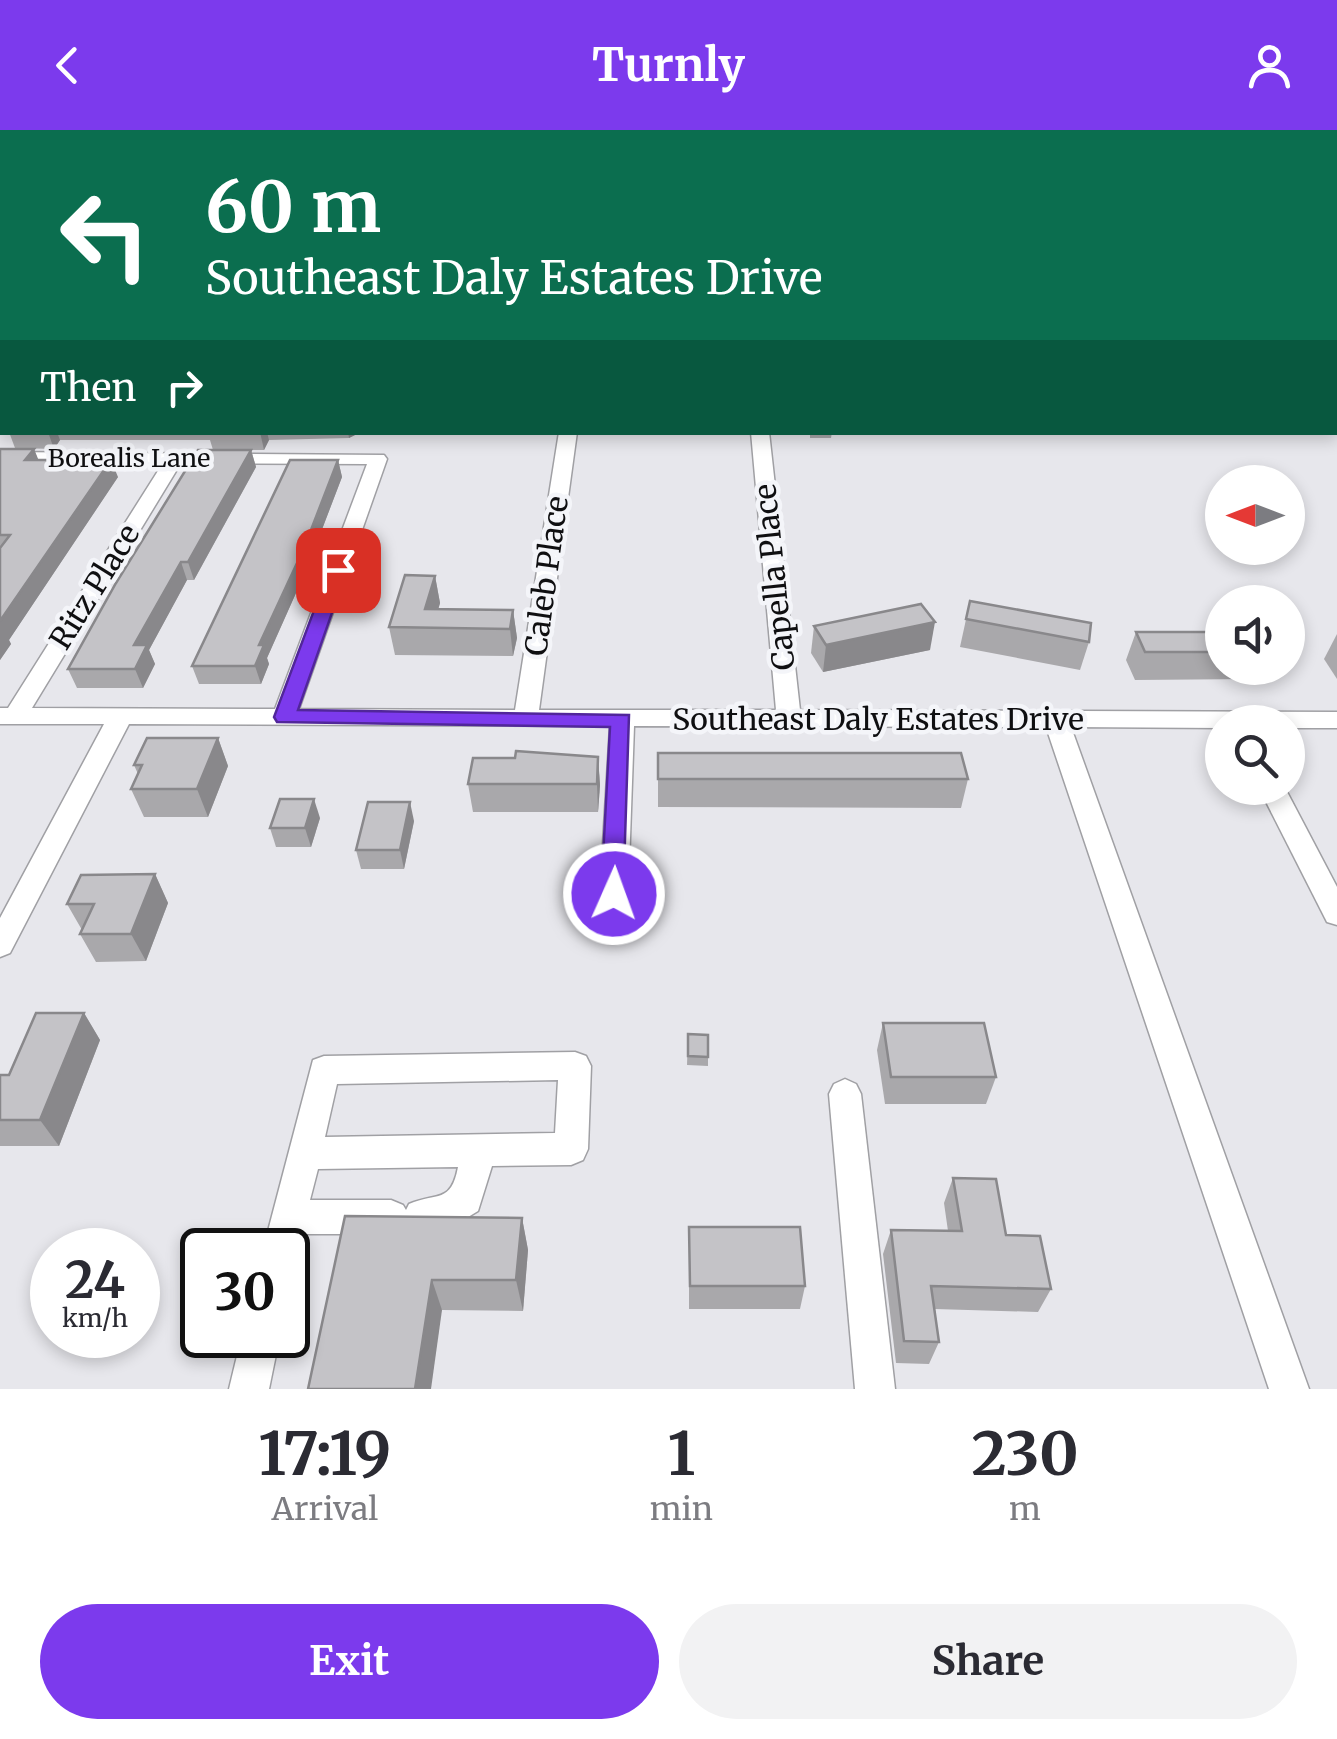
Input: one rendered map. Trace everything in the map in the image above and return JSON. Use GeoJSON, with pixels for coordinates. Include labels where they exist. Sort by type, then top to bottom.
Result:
{"type":"FeatureCollection","features":[{"type":"Feature","properties":{"kind":"street","name":"Caleb Place"},"geometry":{"type":"LineString","coordinates":[[526,719],[568,435]]}},
{"type":"Feature","properties":{"kind":"street","name":"Capella Place"},"geometry":{"type":"LineString","coordinates":[[760,435],[789,721]]}},
{"type":"Feature","properties":{"kind":"street","name":"Borealis Lane"},"geometry":{"type":"LineString","coordinates":[[0,457],[378,459],[284,717]]}},
{"type":"Feature","properties":{"kind":"street","name":"Ritz Place"},"geometry":{"type":"LineString","coordinates":[[8,716],[175,459]]}},
{"type":"Feature","properties":{"kind":"street","name":"Southeast Daly Estates Drive"},"geometry":{"type":"LineString","coordinates":[[8,716],[1205,721]]}},
{"type":"Feature","properties":{"kind":"street"},"geometry":{"type":"LineString","coordinates":[[0,945],[122,716]]}},
{"type":"Feature","properties":{"kind":"street"},"geometry":{"type":"LineString","coordinates":[[614,894],[622,720]]}},
{"type":"Feature","properties":{"kind":"street"},"geometry":{"type":"LineString","coordinates":[[1056,720],[1289,1389]]}},
{"type":"Feature","properties":{"kind":"street","name":"Southeast Daly Estates Drive"},"geometry":{"type":"LineString","coordinates":[[1305,720],[1337,720]]}},
{"type":"Feature","properties":{"kind":"street"},"geometry":{"type":"LineString","coordinates":[[1281,805],[1337,914]]}},
{"type":"Feature","properties":{"kind":"street"},"geometry":{"type":"LineString","coordinates":[[286,1228],[304,1153],[324,1070],[575,1066],[571,1149],[304,1153]]}},
{"type":"Feature","properties":{"kind":"street"},"geometry":{"type":"LineString","coordinates":[[844,1094],[876,1389]]}},
{"type":"Feature","properties":{"kind":"street"},"geometry":{"type":"LineString","coordinates":[[310,1230],[457,1210],[469,1198],[477,1150]]}},
{"type":"Feature","properties":{"kind":"street"},"geometry":{"type":"LineString","coordinates":[[249,1389],[256,1358]]}},
{"type":"Feature","properties":{"kind":"building"},"geometry":{"type":"Polygon","coordinates":[[[0,449],[34,449],[25,460],[111,460],[0,621],[0,548],[10,535],[0,535],[0,449]]]}},
{"type":"Feature","properties":{"kind":"building"},"geometry":{"type":"Polygon","coordinates":[[[198,450],[251,450],[188,562],[181,562],[134,645],[147,645],[135,669],[68,669],[116,583],[198,450]]]}},
{"type":"Feature","properties":{"kind":"building"},"geometry":{"type":"Polygon","coordinates":[[[290,460],[338,460],[304,548],[259,645],[264,645],[255,666],[192,666],[290,460]]]}},
{"type":"Feature","properties":{"kind":"building"},"geometry":{"type":"Polygon","coordinates":[[[405,575],[435,576],[425,609],[513,610],[510,629],[389,627],[405,575]]]}},
{"type":"Feature","properties":{"kind":"building"},"geometry":{"type":"Polygon","coordinates":[[[970,601],[1091,623],[1089,642],[966,619],[970,601]]]}},
{"type":"Feature","properties":{"kind":"building"},"geometry":{"type":"Polygon","coordinates":[[[921,604],[935,622],[826,645],[814,626],[921,604]]]}},
{"type":"Feature","properties":{"kind":"building"},"geometry":{"type":"Polygon","coordinates":[[[1136,632],[1205,632],[1205,652],[1145,652],[1136,632]]]}},
{"type":"Feature","properties":{"kind":"building"},"geometry":{"type":"Polygon","coordinates":[[[147,738],[218,738],[197,789],[131,789],[142,765],[134,765],[147,738]]]}},
{"type":"Feature","properties":{"kind":"building"},"geometry":{"type":"Polygon","coordinates":[[[516,751],[598,757],[597,784],[468,784],[473,758],[515,758],[516,751]]]}},
{"type":"Feature","properties":{"kind":"building"},"geometry":{"type":"Polygon","coordinates":[[[658,753],[961,753],[968,779],[658,779],[658,753]]]}},
{"type":"Feature","properties":{"kind":"building"},"geometry":{"type":"Polygon","coordinates":[[[280,799],[314,799],[305,828],[270,828],[280,799]]]}},
{"type":"Feature","properties":{"kind":"building"},"geometry":{"type":"Polygon","coordinates":[[[368,802],[410,802],[400,850],[356,850],[368,802]]]}},
{"type":"Feature","properties":{"kind":"building"},"geometry":{"type":"Polygon","coordinates":[[[155,874],[131,934],[80,934],[94,904],[67,904],[81,875],[155,874]]]}},
{"type":"Feature","properties":{"kind":"building"},"geometry":{"type":"Polygon","coordinates":[[[36,1013],[84,1013],[40,1120],[0,1120],[0,1075],[9,1075],[36,1013]]]}},
{"type":"Feature","properties":{"kind":"building"},"geometry":{"type":"Polygon","coordinates":[[[883,1023],[984,1023],[996,1077],[891,1077],[883,1023]]]}},
{"type":"Feature","properties":{"kind":"building"},"geometry":{"type":"Polygon","coordinates":[[[688,1034],[708,1035],[708,1057],[688,1056],[688,1034]]]}},
{"type":"Feature","properties":{"kind":"building"},"geometry":{"type":"Polygon","coordinates":[[[953,1178],[996,1179],[1006,1235],[1040,1236],[1051,1289],[931,1286],[939,1342],[904,1341],[891,1230],[962,1231],[953,1178]]]}},
{"type":"Feature","properties":{"kind":"building"},"geometry":{"type":"Polygon","coordinates":[[[345,1216],[522,1218],[516,1280],[432,1280],[415,1389],[308,1389],[345,1216]]]}},
{"type":"Feature","properties":{"kind":"building"},"geometry":{"type":"Polygon","coordinates":[[[689,1227],[800,1227],[805,1286],[690,1286],[689,1227]]]}},
{"type":"Feature","properties":{"kind":"route"},"geometry":{"type":"LineString","coordinates":[[338,570],[284,717],[622,720],[614,894]]}}]}
